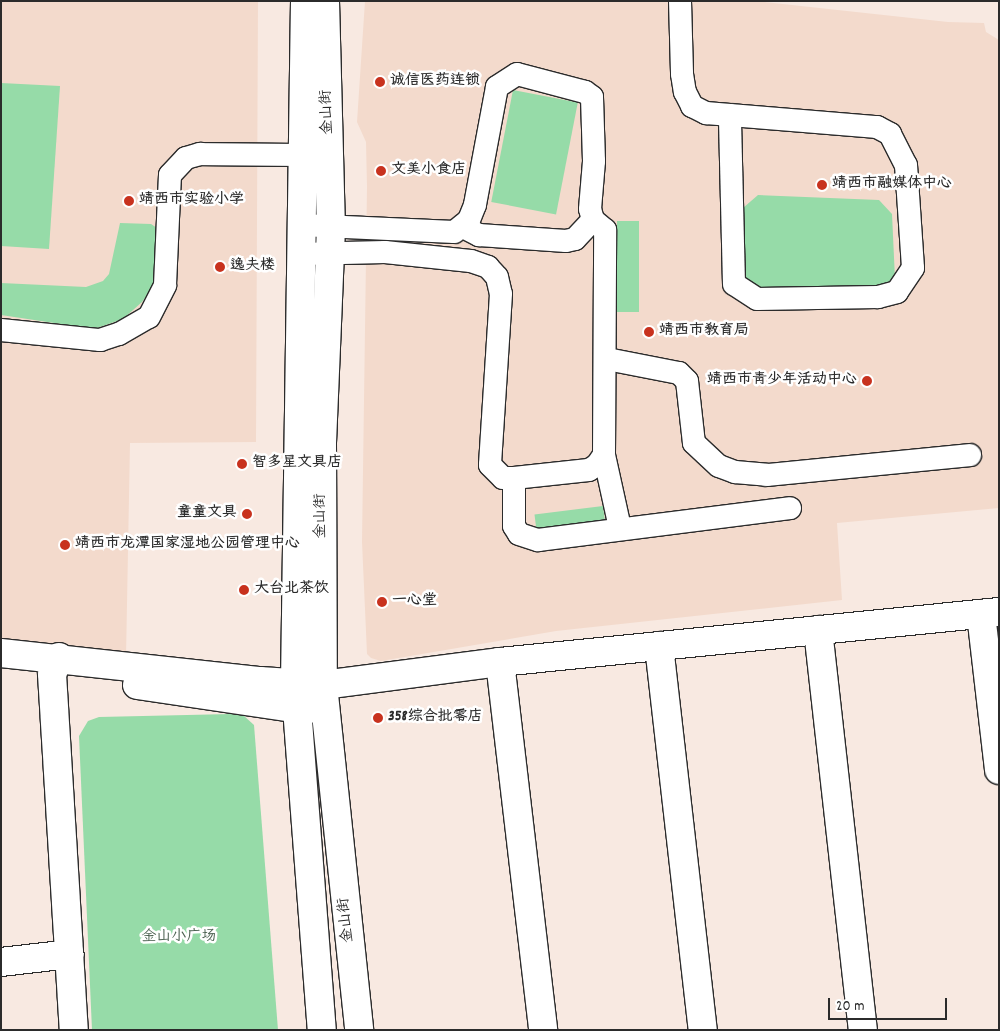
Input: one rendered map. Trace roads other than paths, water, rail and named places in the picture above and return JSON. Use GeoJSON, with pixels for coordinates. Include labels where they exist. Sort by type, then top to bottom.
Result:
{"type":"FeatureCollection","features":[{"type":"Feature","properties":{"kind":"street","name":"金山街"},"geometry":{"type":"LineString","coordinates":[[295,682],[301,155],[305,1]]}},
{"type":"Feature","properties":{"kind":"street","name":"金山街"},"geometry":{"type":"LineString","coordinates":[[322,1030],[316,701],[322,442],[331,241],[325,1]]}},
{"type":"Feature","properties":{"kind":"street"},"geometry":{"type":"LineString","coordinates":[[1,653],[56,666],[316,701],[500,662],[990,613],[999,770]]}},
{"type":"Feature","properties":{"kind":"street"},"geometry":{"type":"LineString","coordinates":[[818,630],[863,1030]]}},
{"type":"Feature","properties":{"kind":"street"},"geometry":{"type":"LineString","coordinates":[[659,646],[703,1030]]}},
{"type":"Feature","properties":{"kind":"street"},"geometry":{"type":"LineString","coordinates":[[500,662],[542,1030]]}},
{"type":"Feature","properties":{"kind":"street"},"geometry":{"type":"LineString","coordinates":[[1,669],[56,666],[295,682],[316,701]]}},
{"type":"Feature","properties":{"kind":"street"},"geometry":{"type":"LineString","coordinates":[[56,666],[74,1030]]}},
{"type":"Feature","properties":{"kind":"street","name":"金山街"},"geometry":{"type":"LineString","coordinates":[[316,701],[359,1030]]}},
{"type":"Feature","properties":{"kind":"street"},"geometry":{"type":"LineString","coordinates":[[1,962],[70,954]]}},
{"type":"Feature","properties":{"kind":"lane"},"geometry":{"type":"LineString","coordinates":[[680,1],[685,92],[692,106],[706,113],[877,126],[890,134],[906,165],[913,268],[897,292],[878,297],[757,299],[734,284],[730,115]]}},
{"type":"Feature","properties":{"kind":"lane"},"geometry":{"type":"LineString","coordinates":[[300,254],[331,241],[454,232],[463,227],[470,220],[475,205],[497,87],[517,74],[585,92],[592,97],[594,161],[590,209],[593,220]]}},
{"type":"Feature","properties":{"kind":"lane"},"geometry":{"type":"LineString","coordinates":[[1,330],[100,340],[133,327],[149,317],[165,285],[167,190],[170,175],[186,158],[200,154],[329,155]]}},
{"type":"Feature","properties":{"kind":"lane"},"geometry":{"type":"LineString","coordinates":[[463,227],[479,235],[566,241],[575,239],[593,220]]}},
{"type":"Feature","properties":{"kind":"lane"},"geometry":{"type":"LineString","coordinates":[[593,220],[601,223],[605,230],[607,359],[604,455],[620,528]]}},
{"type":"Feature","properties":{"kind":"lane"},"geometry":{"type":"LineString","coordinates":[[301,226],[331,241],[385,252],[471,261],[488,267],[498,277],[501,294],[490,465],[503,478],[514,478],[589,470],[604,455]]}},
{"type":"Feature","properties":{"kind":"lane"},"geometry":{"type":"LineString","coordinates":[[607,359],[679,373],[687,381],[694,443],[719,466],[735,472],[767,475],[970,455]]}},
{"type":"Feature","properties":{"kind":"lane"},"geometry":{"type":"LineString","coordinates":[[514,478],[512,516],[519,534],[528,539],[538,540],[620,528],[790,508]]}},
{"type":"Feature","properties":{"kind":"place","name":"诚信医药连锁"},"geometry":{"type":"Point","coordinates":[380,82]}},
{"type":"Feature","properties":{"kind":"place","name":"文美小食店"},"geometry":{"type":"Point","coordinates":[381,171]}},
{"type":"Feature","properties":{"kind":"place","name":"靖西市融媒体中心"},"geometry":{"type":"Point","coordinates":[822,185]}},
{"type":"Feature","properties":{"kind":"place","name":"靖西市实验小学"},"geometry":{"type":"Point","coordinates":[129,201]}},
{"type":"Feature","properties":{"kind":"place","name":"逸夫楼"},"geometry":{"type":"Point","coordinates":[220,267]}},
{"type":"Feature","properties":{"kind":"place","name":"靖西市教育局"},"geometry":{"type":"Point","coordinates":[649,332]}},
{"type":"Feature","properties":{"kind":"place","name":"靖西市青少年活动中心"},"geometry":{"type":"Point","coordinates":[867,381]}},
{"type":"Feature","properties":{"kind":"place","name":"智多星文具店"},"geometry":{"type":"Point","coordinates":[242,464]}},
{"type":"Feature","properties":{"kind":"place","name":"童童文具"},"geometry":{"type":"Point","coordinates":[247,514]}},
{"type":"Feature","properties":{"kind":"place","name":"靖西市龙潭国家湿地公园管理中心"},"geometry":{"type":"Point","coordinates":[65,545]}},
{"type":"Feature","properties":{"kind":"place","name":"大台北茶饮"},"geometry":{"type":"Point","coordinates":[244,590]}},
{"type":"Feature","properties":{"kind":"place","name":"一心堂"},"geometry":{"type":"Point","coordinates":[382,602]}},
{"type":"Feature","properties":{"kind":"place","name":"358综合批零店"},"geometry":{"type":"Point","coordinates":[378,718]}},
{"type":"Feature","properties":{"kind":"park label","name":"金山小广场"},"geometry":{"type":"Point","coordinates":[179,938]}}]}
